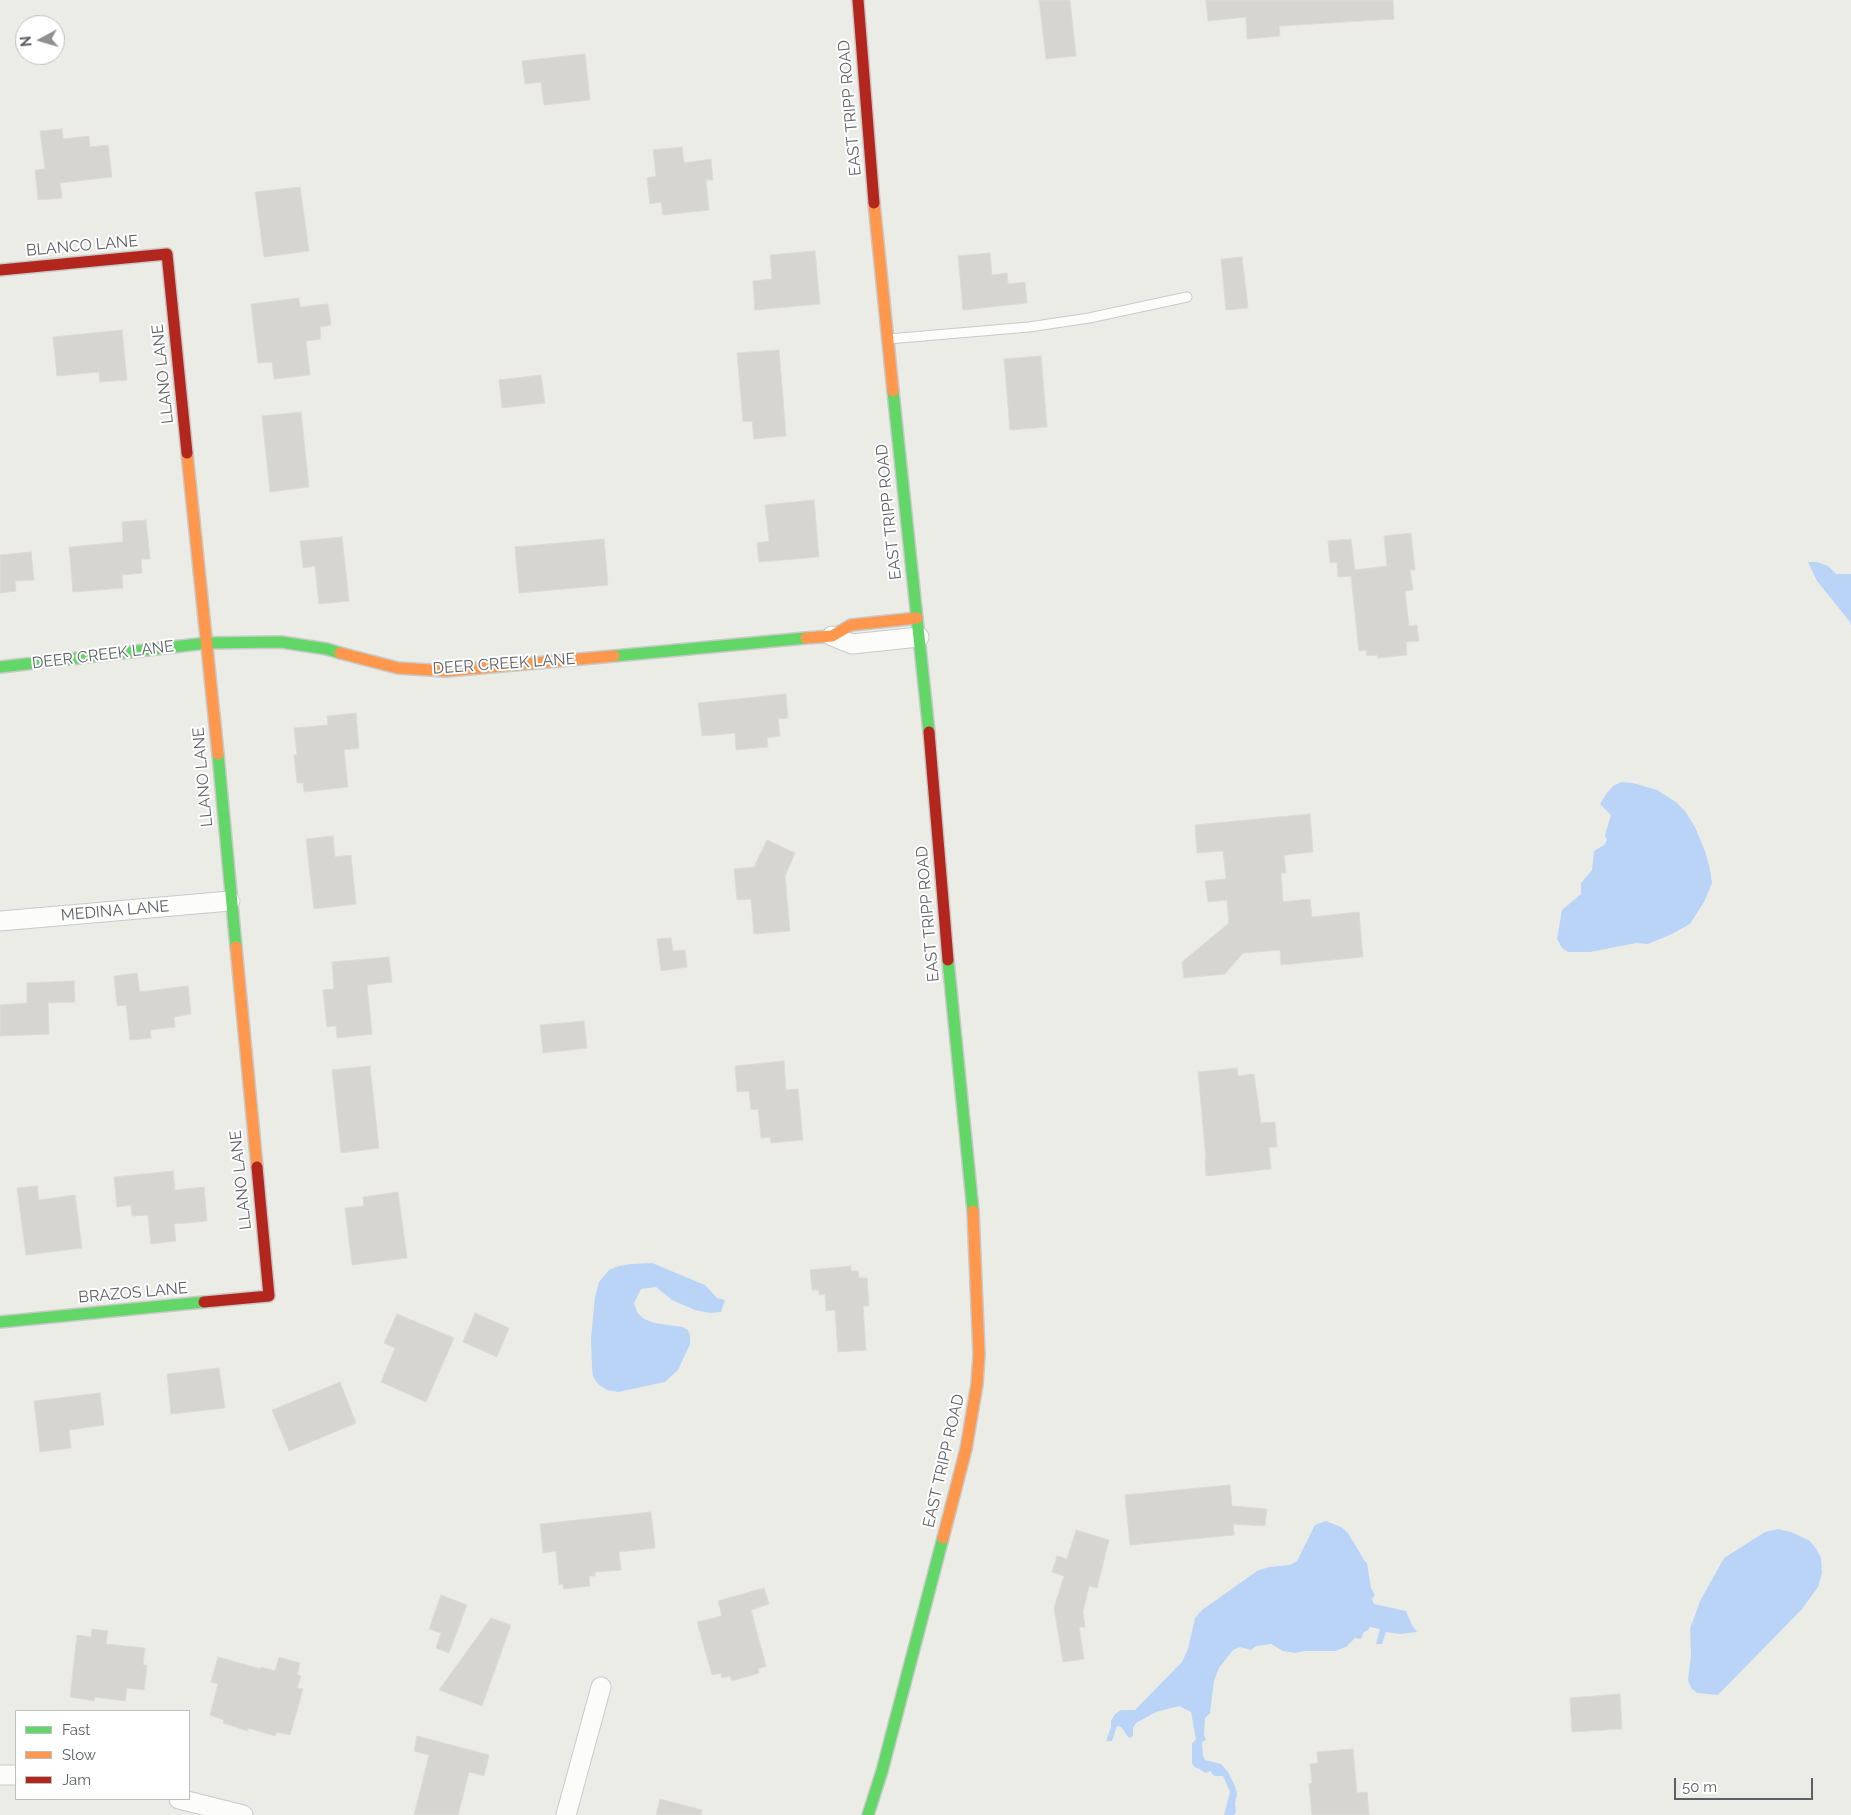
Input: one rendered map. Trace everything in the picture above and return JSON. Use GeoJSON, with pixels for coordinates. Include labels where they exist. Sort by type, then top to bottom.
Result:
{"type":"FeatureCollection","features":[{"type":"Feature","properties":{"kind":"street","name":"EAST TRIPP ROAD"},"geometry":{"type":"LineString","coordinates":[[858,0],[878,254],[932,760],[954,1032],[972,1196],[979,1354],[978,1384],[966,1449],[886,1754],[868,1815]]}},
{"type":"Feature","properties":{"kind":"street","name":"BLANCO LANE"},"geometry":{"type":"LineString","coordinates":[[0,270],[167,254]]}},
{"type":"Feature","properties":{"kind":"street","name":"LLANO LANE"},"geometry":{"type":"LineString","coordinates":[[167,254],[207,643],[269,1296]]}},
{"type":"Feature","properties":{"kind":"street","name":"DEER CREEK LANE"},"geometry":{"type":"LineString","coordinates":[[0,667],[207,643],[281,642],[326,649],[398,668],[446,671],[832,636],[852,644],[918,628]]}},
{"type":"Feature","properties":{"kind":"street","name":"MEDINA LANE"},"geometry":{"type":"LineString","coordinates":[[0,921],[230,901]]}},
{"type":"Feature","properties":{"kind":"street","name":"BRAZOS LANE"},"geometry":{"type":"LineString","coordinates":[[0,1322],[269,1296]]}},
{"type":"Feature","properties":{"kind":"street"},"geometry":{"type":"LineString","coordinates":[[566,1815],[601,1687]]}},
{"type":"Feature","properties":{"kind":"street"},"geometry":{"type":"LineString","coordinates":[[0,1775],[15,1775]]}},
{"type":"Feature","properties":{"kind":"street"},"geometry":{"type":"LineString","coordinates":[[183,1800],[243,1815]]}},
{"type":"Feature","properties":{"kind":"lane"},"geometry":{"type":"LineString","coordinates":[[887,339],[1080,320],[1187,297]]}},
{"type":"Feature","properties":{"kind":"water"},"geometry":{"type":"Polygon","coordinates":[[[1808,562],[1817,562],[1828,566],[1836,574],[1851,574],[1851,626],[1850,622],[1817,581],[1808,562]]]}},
{"type":"Feature","properties":{"kind":"water"},"geometry":{"type":"Polygon","coordinates":[[[1621,782],[1633,783],[1657,790],[1676,802],[1685,811],[1695,827],[1705,851],[1712,883],[1704,902],[1690,924],[1672,934],[1648,944],[1636,943],[1590,952],[1568,952],[1562,948],[1557,939],[1562,910],[1581,894],[1581,883],[1592,870],[1594,851],[1604,845],[1607,840],[1605,835],[1611,815],[1600,804],[1613,786],[1621,782]]]}},
{"type":"Feature","properties":{"kind":"water"},"geometry":{"type":"Polygon","coordinates":[[[652,1263],[705,1285],[717,1298],[725,1300],[721,1312],[710,1313],[695,1310],[672,1300],[656,1287],[641,1289],[634,1303],[637,1312],[644,1319],[654,1323],[683,1327],[688,1330],[690,1344],[678,1370],[665,1382],[618,1392],[607,1390],[599,1385],[593,1377],[592,1367],[591,1338],[595,1297],[599,1282],[609,1270],[619,1266],[652,1263]]]}},
{"type":"Feature","properties":{"kind":"water"},"geometry":{"type":"Polygon","coordinates":[[[1326,1521],[1341,1527],[1348,1533],[1367,1563],[1371,1588],[1375,1595],[1372,1599],[1374,1604],[1406,1611],[1417,1632],[1400,1634],[1386,1632],[1382,1644],[1376,1644],[1380,1629],[1370,1627],[1364,1632],[1361,1639],[1355,1638],[1346,1647],[1335,1651],[1304,1651],[1295,1653],[1283,1651],[1271,1644],[1256,1646],[1251,1650],[1240,1647],[1233,1650],[1219,1668],[1214,1681],[1210,1713],[1205,1718],[1204,1735],[1206,1740],[1202,1742],[1205,1760],[1221,1764],[1228,1772],[1235,1786],[1237,1794],[1236,1811],[1234,1815],[1224,1815],[1230,1792],[1223,1776],[1214,1776],[1210,1771],[1206,1773],[1192,1764],[1192,1744],[1196,1739],[1191,1712],[1179,1706],[1156,1712],[1136,1723],[1133,1728],[1133,1736],[1129,1738],[1121,1727],[1117,1726],[1112,1741],[1106,1741],[1111,1721],[1115,1714],[1121,1710],[1135,1710],[1182,1662],[1188,1649],[1195,1618],[1202,1610],[1257,1571],[1269,1567],[1290,1565],[1297,1561],[1315,1525],[1326,1521]]]}},
{"type":"Feature","properties":{"kind":"water"},"geometry":{"type":"Polygon","coordinates":[[[1778,1529],[1791,1532],[1810,1541],[1817,1550],[1821,1558],[1822,1573],[1818,1587],[1802,1609],[1718,1695],[1697,1693],[1691,1688],[1688,1680],[1691,1655],[1690,1629],[1700,1601],[1724,1558],[1765,1532],[1778,1529]]]}},
{"type":"Feature","properties":{"kind":"building"},"geometry":{"type":"Polygon","coordinates":[[[1039,0],[1070,0],[1076,56],[1046,59],[1039,0]]]}},
{"type":"Feature","properties":{"kind":"building"},"geometry":{"type":"Polygon","coordinates":[[[1206,0],[1393,0],[1394,19],[1279,26],[1280,36],[1247,39],[1246,17],[1208,21],[1206,0]]]}},
{"type":"Feature","properties":{"kind":"building"},"geometry":{"type":"Polygon","coordinates":[[[585,54],[590,100],[544,105],[541,82],[525,84],[522,61],[585,54]]]}},
{"type":"Feature","properties":{"kind":"building"},"geometry":{"type":"Polygon","coordinates":[[[62,129],[63,139],[89,136],[90,147],[108,145],[112,177],[60,183],[62,198],[38,200],[35,170],[45,169],[40,131],[62,129]]]}},
{"type":"Feature","properties":{"kind":"building"},"geometry":{"type":"Polygon","coordinates":[[[682,147],[684,163],[711,159],[713,180],[706,180],[709,210],[663,215],[661,202],[650,204],[647,178],[656,176],[653,150],[682,147]]]}},
{"type":"Feature","properties":{"kind":"building"},"geometry":{"type":"Polygon","coordinates":[[[300,187],[309,251],[264,257],[255,192],[300,187]]]}},
{"type":"Feature","properties":{"kind":"building"},"geometry":{"type":"Polygon","coordinates":[[[815,251],[820,304],[755,310],[753,281],[772,279],[770,255],[815,251]]]}},
{"type":"Feature","properties":{"kind":"building"},"geometry":{"type":"Polygon","coordinates":[[[990,253],[992,275],[1007,273],[1008,284],[1025,282],[1027,303],[963,310],[958,256],[990,253]]]}},
{"type":"Feature","properties":{"kind":"building"},"geometry":{"type":"Polygon","coordinates":[[[1242,257],[1248,308],[1226,310],[1221,259],[1242,257]]]}},
{"type":"Feature","properties":{"kind":"building"},"geometry":{"type":"Polygon","coordinates":[[[299,298],[300,307],[328,304],[331,325],[320,327],[321,339],[306,341],[310,375],[274,379],[272,362],[258,363],[251,304],[299,298]]]}},
{"type":"Feature","properties":{"kind":"building"},"geometry":{"type":"Polygon","coordinates":[[[122,330],[127,380],[100,382],[99,372],[57,376],[53,337],[122,330]]]}},
{"type":"Feature","properties":{"kind":"building"},"geometry":{"type":"Polygon","coordinates":[[[779,350],[786,436],[754,439],[752,421],[743,422],[737,353],[779,350]]]}},
{"type":"Feature","properties":{"kind":"building"},"geometry":{"type":"Polygon","coordinates":[[[1041,356],[1047,427],[1010,430],[1004,359],[1041,356]]]}},
{"type":"Feature","properties":{"kind":"building"},"geometry":{"type":"Polygon","coordinates":[[[541,375],[545,403],[502,408],[499,380],[541,375]]]}},
{"type":"Feature","properties":{"kind":"building"},"geometry":{"type":"Polygon","coordinates":[[[301,412],[309,487],[270,492],[262,416],[301,412]]]}},
{"type":"Feature","properties":{"kind":"building"},"geometry":{"type":"Polygon","coordinates":[[[814,500],[819,557],[759,562],[757,543],[769,541],[765,505],[814,500]]]}},
{"type":"Feature","properties":{"kind":"building"},"geometry":{"type":"Polygon","coordinates":[[[146,520],[150,559],[141,559],[142,573],[122,575],[123,588],[73,592],[69,547],[123,542],[122,522],[146,520]]]}},
{"type":"Feature","properties":{"kind":"building"},"geometry":{"type":"Polygon","coordinates":[[[1411,533],[1415,570],[1410,570],[1413,590],[1405,591],[1409,626],[1417,625],[1419,641],[1406,642],[1407,655],[1378,658],[1377,655],[1367,656],[1366,650],[1359,651],[1351,576],[1338,577],[1337,562],[1330,563],[1328,541],[1351,539],[1355,570],[1387,566],[1384,536],[1411,533]]]}},
{"type":"Feature","properties":{"kind":"building"},"geometry":{"type":"Polygon","coordinates":[[[342,537],[349,601],[319,604],[315,566],[303,568],[300,541],[342,537]]]}},
{"type":"Feature","properties":{"kind":"building"},"geometry":{"type":"Polygon","coordinates":[[[604,539],[608,585],[519,593],[515,547],[604,539]]]}},
{"type":"Feature","properties":{"kind":"building"},"geometry":{"type":"Polygon","coordinates":[[[31,552],[34,580],[15,581],[16,591],[0,593],[0,555],[31,552]]]}},
{"type":"Feature","properties":{"kind":"building"},"geometry":{"type":"Polygon","coordinates":[[[786,694],[788,718],[778,719],[780,736],[767,738],[768,747],[736,750],[735,733],[702,736],[698,703],[786,694]]]}},
{"type":"Feature","properties":{"kind":"building"},"geometry":{"type":"Polygon","coordinates":[[[356,713],[359,748],[344,750],[348,787],[304,792],[303,783],[297,783],[294,755],[297,755],[294,728],[328,725],[327,716],[356,713]]]}},
{"type":"Feature","properties":{"kind":"building"},"geometry":{"type":"Polygon","coordinates":[[[1310,814],[1313,852],[1284,855],[1286,873],[1281,873],[1283,902],[1310,899],[1312,917],[1359,912],[1363,957],[1281,965],[1280,950],[1243,953],[1225,974],[1184,978],[1182,962],[1229,923],[1227,900],[1208,902],[1205,881],[1226,879],[1223,851],[1197,853],[1195,825],[1310,814]]]}},
{"type":"Feature","properties":{"kind":"building"},"geometry":{"type":"Polygon","coordinates":[[[333,836],[335,857],[351,855],[356,904],[314,909],[306,839],[333,836]]]}},
{"type":"Feature","properties":{"kind":"building"},"geometry":{"type":"Polygon","coordinates":[[[767,840],[795,853],[785,876],[790,931],[754,934],[751,899],[737,900],[734,869],[754,867],[767,840]]]}},
{"type":"Feature","properties":{"kind":"building"},"geometry":{"type":"Polygon","coordinates":[[[671,938],[673,951],[685,950],[687,967],[661,971],[657,939],[671,938]]]}},
{"type":"Feature","properties":{"kind":"building"},"geometry":{"type":"Polygon","coordinates":[[[389,957],[392,982],[367,985],[372,1034],[337,1038],[336,1026],[327,1027],[323,990],[334,989],[332,962],[389,957]]]}},
{"type":"Feature","properties":{"kind":"building"},"geometry":{"type":"Polygon","coordinates":[[[137,973],[140,992],[188,986],[191,1014],[174,1017],[175,1027],[150,1030],[151,1038],[130,1040],[126,1005],[117,1006],[114,976],[137,973]]]}},
{"type":"Feature","properties":{"kind":"building"},"geometry":{"type":"Polygon","coordinates":[[[74,981],[75,1002],[48,1003],[49,1034],[0,1036],[0,1005],[27,1003],[27,983],[74,981]]]}},
{"type":"Feature","properties":{"kind":"building"},"geometry":{"type":"Polygon","coordinates":[[[584,1021],[587,1048],[543,1053],[540,1025],[584,1021]]]}},
{"type":"Feature","properties":{"kind":"building"},"geometry":{"type":"Polygon","coordinates":[[[784,1061],[786,1090],[798,1089],[803,1140],[771,1143],[770,1137],[761,1138],[758,1109],[751,1110],[749,1091],[737,1092],[735,1066],[784,1061]]]}},
{"type":"Feature","properties":{"kind":"building"},"geometry":{"type":"Polygon","coordinates":[[[370,1066],[379,1148],[341,1153],[332,1070],[370,1066]]]}},
{"type":"Feature","properties":{"kind":"building"},"geometry":{"type":"Polygon","coordinates":[[[1237,1068],[1238,1076],[1254,1074],[1261,1123],[1275,1122],[1277,1147],[1269,1147],[1271,1169],[1206,1176],[1198,1072],[1237,1068]]]}},
{"type":"Feature","properties":{"kind":"building"},"geometry":{"type":"Polygon","coordinates":[[[173,1171],[175,1190],[204,1187],[207,1221],[174,1224],[176,1241],[151,1244],[148,1215],[132,1216],[131,1205],[117,1207],[114,1177],[173,1171]]]}},
{"type":"Feature","properties":{"kind":"building"},"geometry":{"type":"Polygon","coordinates":[[[37,1186],[39,1200],[75,1195],[82,1248],[26,1255],[17,1188],[37,1186]]]}},
{"type":"Feature","properties":{"kind":"building"},"geometry":{"type":"Polygon","coordinates":[[[398,1192],[407,1258],[352,1265],[345,1208],[364,1206],[363,1197],[398,1192]]]}},
{"type":"Feature","properties":{"kind":"building"},"geometry":{"type":"Polygon","coordinates":[[[851,1266],[851,1271],[858,1271],[859,1278],[867,1278],[869,1306],[863,1306],[866,1350],[838,1352],[835,1310],[826,1311],[825,1294],[819,1295],[819,1290],[812,1290],[810,1270],[851,1266]]]}},
{"type":"Feature","properties":{"kind":"building"},"geometry":{"type":"Polygon","coordinates":[[[475,1313],[509,1328],[497,1357],[463,1342],[475,1313]]]}},
{"type":"Feature","properties":{"kind":"building"},"geometry":{"type":"Polygon","coordinates":[[[397,1314],[454,1338],[426,1402],[381,1382],[395,1348],[384,1343],[397,1314]]]}},
{"type":"Feature","properties":{"kind":"building"},"geometry":{"type":"Polygon","coordinates":[[[219,1368],[225,1408],[171,1414],[167,1374],[219,1368]]]}},
{"type":"Feature","properties":{"kind":"building"},"geometry":{"type":"Polygon","coordinates":[[[340,1382],[356,1423],[289,1451],[272,1410],[340,1382]]]}},
{"type":"Feature","properties":{"kind":"building"},"geometry":{"type":"Polygon","coordinates":[[[100,1393],[104,1425],[69,1430],[71,1448],[40,1452],[34,1401],[100,1393]]]}},
{"type":"Feature","properties":{"kind":"building"},"geometry":{"type":"Polygon","coordinates":[[[1230,1485],[1232,1506],[1267,1509],[1265,1526],[1233,1524],[1234,1535],[1130,1545],[1125,1495],[1230,1485]]]}},
{"type":"Feature","properties":{"kind":"building"},"geometry":{"type":"Polygon","coordinates":[[[651,1512],[655,1548],[619,1552],[621,1570],[595,1572],[595,1576],[589,1576],[590,1586],[564,1589],[563,1584],[559,1585],[556,1551],[543,1553],[540,1524],[651,1512]]]}},
{"type":"Feature","properties":{"kind":"building"},"geometry":{"type":"Polygon","coordinates":[[[1076,1530],[1109,1540],[1097,1588],[1089,1586],[1083,1612],[1085,1627],[1079,1627],[1084,1659],[1063,1662],[1054,1608],[1064,1576],[1052,1572],[1057,1556],[1067,1559],[1076,1530]]]}},
{"type":"Feature","properties":{"kind":"building"},"geometry":{"type":"Polygon","coordinates":[[[764,1588],[769,1604],[751,1610],[766,1666],[758,1669],[759,1673],[732,1681],[730,1676],[722,1678],[721,1673],[712,1675],[697,1622],[722,1616],[718,1601],[764,1588]]]}},
{"type":"Feature","properties":{"kind":"building"},"geometry":{"type":"Polygon","coordinates":[[[441,1595],[467,1605],[449,1653],[436,1648],[441,1633],[429,1629],[441,1595]]]}},
{"type":"Feature","properties":{"kind":"building"},"geometry":{"type":"Polygon","coordinates":[[[491,1618],[511,1625],[482,1706],[439,1690],[491,1618]]]}},
{"type":"Feature","properties":{"kind":"building"},"geometry":{"type":"Polygon","coordinates":[[[92,1629],[108,1631],[106,1644],[145,1648],[143,1665],[147,1665],[144,1690],[127,1688],[125,1701],[95,1697],[94,1701],[70,1697],[77,1635],[91,1637],[92,1629]]]}},
{"type":"Feature","properties":{"kind":"building"},"geometry":{"type":"Polygon","coordinates":[[[218,1657],[275,1671],[279,1657],[300,1663],[297,1674],[301,1676],[297,1688],[303,1689],[290,1735],[277,1732],[275,1736],[248,1728],[248,1731],[223,1723],[224,1720],[210,1715],[218,1684],[211,1682],[218,1657]]]}},
{"type":"Feature","properties":{"kind":"building"},"geometry":{"type":"Polygon","coordinates":[[[1620,1694],[1622,1729],[1572,1732],[1570,1698],[1620,1694]]]}},
{"type":"Feature","properties":{"kind":"building"},"geometry":{"type":"Polygon","coordinates":[[[417,1736],[489,1755],[484,1776],[469,1772],[458,1815],[414,1815],[429,1755],[414,1751],[417,1736]]]}},
{"type":"Feature","properties":{"kind":"building"},"geometry":{"type":"Polygon","coordinates":[[[1353,1749],[1357,1793],[1367,1792],[1369,1815],[1312,1815],[1309,1784],[1312,1783],[1310,1764],[1318,1763],[1317,1752],[1353,1749]]]}},
{"type":"Feature","properties":{"kind":"building"},"geometry":{"type":"Polygon","coordinates":[[[660,1799],[702,1810],[701,1815],[656,1815],[660,1799]]]}},
{"type":"Feature","properties":{"kind":"traffic: fast"},"geometry":{"type":"LineString","coordinates":[[893,391],[929,732]]}},
{"type":"Feature","properties":{"kind":"traffic: fast"},"geometry":{"type":"LineString","coordinates":[[614,656],[806,638]]}},
{"type":"Feature","properties":{"kind":"traffic: fast"},"geometry":{"type":"LineString","coordinates":[[0,667],[207,643],[281,642],[327,649],[340,653]]}},
{"type":"Feature","properties":{"kind":"traffic: fast"},"geometry":{"type":"LineString","coordinates":[[218,754],[236,947]]}},
{"type":"Feature","properties":{"kind":"traffic: fast"},"geometry":{"type":"LineString","coordinates":[[948,960],[973,1211]]}},
{"type":"Feature","properties":{"kind":"traffic: fast"},"geometry":{"type":"LineString","coordinates":[[0,1322],[204,1302]]}},
{"type":"Feature","properties":{"kind":"traffic: fast"},"geometry":{"type":"LineString","coordinates":[[868,1815],[882,1771],[943,1538]]}},
{"type":"Feature","properties":{"kind":"traffic: slow"},"geometry":{"type":"LineString","coordinates":[[874,203],[893,391]]}},
{"type":"Feature","properties":{"kind":"traffic: slow"},"geometry":{"type":"LineString","coordinates":[[187,453],[218,754]]}},
{"type":"Feature","properties":{"kind":"traffic: slow"},"geometry":{"type":"LineString","coordinates":[[806,638],[832,636],[851,625],[917,618]]}},
{"type":"Feature","properties":{"kind":"traffic: slow"},"geometry":{"type":"LineString","coordinates":[[340,653],[398,668],[446,671],[614,656]]}},
{"type":"Feature","properties":{"kind":"traffic: slow"},"geometry":{"type":"LineString","coordinates":[[236,947],[257,1167]]}},
{"type":"Feature","properties":{"kind":"traffic: slow"},"geometry":{"type":"LineString","coordinates":[[943,1538],[966,1449],[977,1384],[979,1354],[973,1211]]}},
{"type":"Feature","properties":{"kind":"traffic: jam"},"geometry":{"type":"LineString","coordinates":[[858,0],[874,203]]}},
{"type":"Feature","properties":{"kind":"traffic: jam"},"geometry":{"type":"LineString","coordinates":[[0,270],[167,254],[187,453]]}},
{"type":"Feature","properties":{"kind":"traffic: jam"},"geometry":{"type":"LineString","coordinates":[[929,732],[948,960]]}},
{"type":"Feature","properties":{"kind":"traffic: jam"},"geometry":{"type":"LineString","coordinates":[[204,1302],[269,1296],[257,1167]]}}]}
